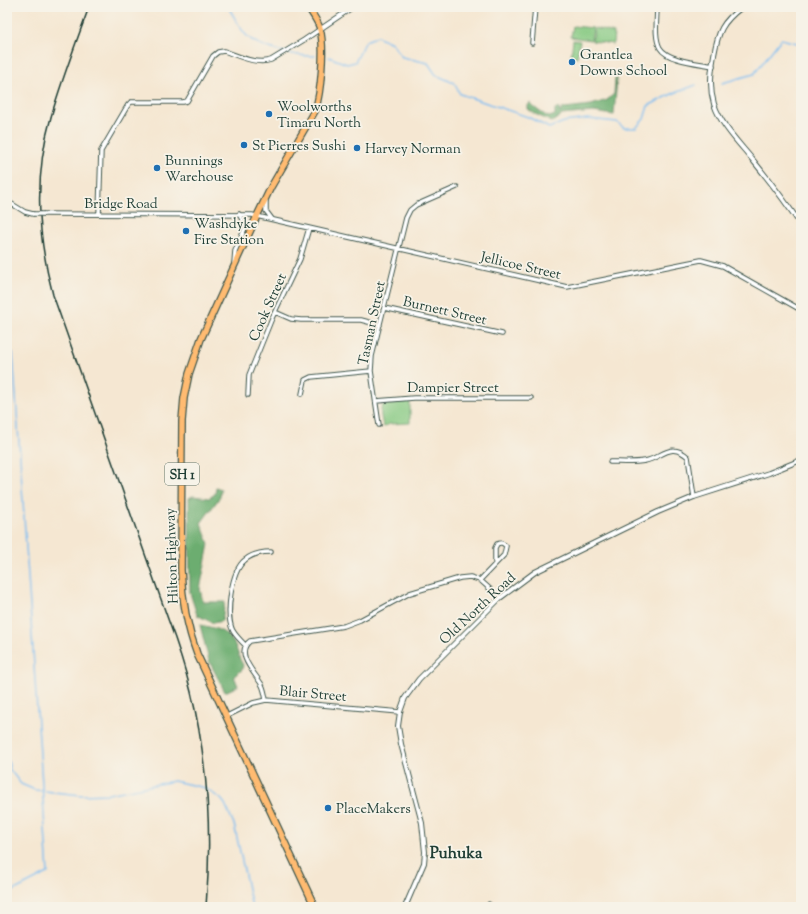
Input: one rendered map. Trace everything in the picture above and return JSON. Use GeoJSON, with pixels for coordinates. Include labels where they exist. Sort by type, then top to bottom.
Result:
{"type":"FeatureCollection","features":[{"type":"Feature","properties":{"kind":"highway","name":"SH 1"},"geometry":{"type":"LineString","coordinates":[[257,216],[318,104],[321,78],[320,29],[308,7]]}},
{"type":"Feature","properties":{"kind":"highway","name":"Hilton Highway"},"geometry":{"type":"LineString","coordinates":[[257,216],[233,266],[201,340],[186,385],[182,421],[181,570],[184,606],[189,631],[197,654],[315,907]]}},
{"type":"Feature","properties":{"kind":"street"},"geometry":{"type":"LineString","coordinates":[[99,214],[101,151],[128,105],[132,102],[187,101],[213,56],[218,52],[224,51],[259,62],[271,60],[353,7]]}},
{"type":"Feature","properties":{"kind":"street"},"geometry":{"type":"LineString","coordinates":[[532,43],[535,7]]}},
{"type":"Feature","properties":{"kind":"street"},"geometry":{"type":"LineString","coordinates":[[657,7],[657,36],[659,47],[665,54],[674,58],[712,66]]}},
{"type":"Feature","properties":{"kind":"street"},"geometry":{"type":"LineString","coordinates":[[742,7],[725,21],[718,36],[712,66],[711,89],[715,104],[719,115],[727,128],[765,175],[801,225]]}},
{"type":"Feature","properties":{"kind":"street","name":"Tasman Street"},"geometry":{"type":"LineString","coordinates":[[379,426],[371,372],[373,350],[406,218],[410,210],[416,205],[457,187]]}},
{"type":"Feature","properties":{"kind":"street"},"geometry":{"type":"LineString","coordinates":[[266,198],[266,210],[268,215],[274,220]]}},
{"type":"Feature","properties":{"kind":"street","name":"Bridge Road"},"geometry":{"type":"LineString","coordinates":[[7,201],[25,212],[33,214],[239,214],[257,216]]}},
{"type":"Feature","properties":{"kind":"street"},"geometry":{"type":"LineString","coordinates":[[233,266],[235,251],[246,226],[239,214]]}},
{"type":"Feature","properties":{"kind":"street","name":"Jellicoe Street"},"geometry":{"type":"LineString","coordinates":[[257,216],[567,287],[701,260],[722,266],[801,310]]}},
{"type":"Feature","properties":{"kind":"street","name":"Cook Street"},"geometry":{"type":"LineString","coordinates":[[248,395],[249,375],[275,312],[300,259],[309,228]]}},
{"type":"Feature","properties":{"kind":"street","name":"Burnett Street"},"geometry":{"type":"LineString","coordinates":[[384,308],[502,334]]}},
{"type":"Feature","properties":{"kind":"street"},"geometry":{"type":"LineString","coordinates":[[275,312],[291,319],[361,320],[380,325]]}},
{"type":"Feature","properties":{"kind":"street"},"geometry":{"type":"LineString","coordinates":[[302,394],[305,380],[311,377],[371,372]]}},
{"type":"Feature","properties":{"kind":"street","name":"Dampier Street"},"geometry":{"type":"LineString","coordinates":[[376,401],[414,398],[531,398]]}},
{"type":"Feature","properties":{"kind":"street"},"geometry":{"type":"LineString","coordinates":[[610,462],[646,461],[668,450],[676,450],[688,457],[694,497]]}},
{"type":"Feature","properties":{"kind":"street","name":"Old North Road"},"geometry":{"type":"LineString","coordinates":[[405,907],[424,862],[426,852],[422,823],[399,737],[398,726],[400,712],[408,694],[419,679],[500,598],[535,572],[658,512],[694,497],[769,474],[801,460]]}},
{"type":"Feature","properties":{"kind":"street"},"geometry":{"type":"LineString","coordinates":[[480,580],[504,555],[506,551],[506,546],[504,543],[500,542],[494,548],[495,564]]}},
{"type":"Feature","properties":{"kind":"street"},"geometry":{"type":"LineString","coordinates":[[266,700],[263,687],[244,656],[245,645],[233,630],[229,616],[236,572],[239,566],[253,555],[261,552],[271,552]]}},
{"type":"Feature","properties":{"kind":"street"},"geometry":{"type":"LineString","coordinates":[[245,645],[253,640],[348,625],[410,593],[451,580],[470,577],[480,580],[500,598]]}},
{"type":"Feature","properties":{"kind":"street","name":"Blair Street"},"geometry":{"type":"LineString","coordinates":[[227,716],[254,703],[266,700],[400,712]]}},
{"type":"Feature","properties":{"kind":"green space"},"geometry":{"type":"Polygon","coordinates":[[[573,26],[593,28],[591,40],[571,37],[573,26]]]}},
{"type":"Feature","properties":{"kind":"green space"},"geometry":{"type":"Polygon","coordinates":[[[595,28],[614,33],[613,44],[592,41],[595,28]]]}},
{"type":"Feature","properties":{"kind":"green space"},"geometry":{"type":"Polygon","coordinates":[[[573,40],[580,41],[577,57],[571,56],[573,40]]]}},
{"type":"Feature","properties":{"kind":"green space"},"geometry":{"type":"Polygon","coordinates":[[[617,78],[614,115],[593,112],[562,115],[552,122],[528,109],[528,105],[530,103],[549,117],[555,115],[555,109],[557,108],[559,109],[560,113],[564,108],[591,105],[607,100],[614,94],[615,79],[617,78]]]}},
{"type":"Feature","properties":{"kind":"green space"},"geometry":{"type":"Polygon","coordinates":[[[401,401],[410,402],[410,423],[390,424],[383,427],[381,415],[382,406],[384,404],[401,401]]]}},
{"type":"Feature","properties":{"kind":"green space"},"geometry":{"type":"Polygon","coordinates":[[[216,487],[221,489],[220,497],[201,523],[209,544],[200,589],[203,602],[225,602],[222,621],[213,623],[197,615],[190,593],[189,498],[193,496],[209,498],[215,494],[216,487]]]}},
{"type":"Feature","properties":{"kind":"green space"},"geometry":{"type":"Polygon","coordinates":[[[200,625],[220,630],[232,640],[243,665],[242,670],[234,676],[238,686],[225,692],[209,661],[200,625]]]}},
{"type":"Feature","properties":{"kind":"waterway"},"geometry":{"type":"LineString","coordinates":[[228,7],[247,36],[260,44],[279,51],[299,55],[315,56]]}},
{"type":"Feature","properties":{"kind":"waterway"},"geometry":{"type":"LineString","coordinates":[[329,57],[347,64],[355,62],[366,41],[377,36],[392,43],[402,57],[428,63],[436,75],[454,83],[460,94],[528,117],[549,128],[564,122],[588,119],[617,122],[624,128],[636,128],[644,119],[648,106],[672,94],[696,85]]}},
{"type":"Feature","properties":{"kind":"waterway"},"geometry":{"type":"LineString","coordinates":[[722,83],[754,74],[781,39],[801,44]]}},
{"type":"Feature","properties":{"kind":"waterway"},"geometry":{"type":"LineString","coordinates":[[7,346],[13,353],[48,873],[7,894]]}},
{"type":"Feature","properties":{"kind":"waterway"},"geometry":{"type":"LineString","coordinates":[[7,757],[10,770],[21,784],[35,790],[81,795],[108,794],[174,781],[205,788],[221,799],[225,804],[234,824],[252,907]]}},
{"type":"Feature","properties":{"kind":"railway"},"geometry":{"type":"LineString","coordinates":[[89,7],[69,61],[51,117],[46,139],[40,184],[41,228],[53,295],[175,637],[191,692],[197,718],[205,772],[207,799],[209,853],[206,907]]}},
{"type":"Feature","properties":{"kind":"place","name":"Grantlea Downs School"},"geometry":{"type":"Point","coordinates":[572,62]}},
{"type":"Feature","properties":{"kind":"place","name":"Woolworths Timaru North"},"geometry":{"type":"Point","coordinates":[269,114]}},
{"type":"Feature","properties":{"kind":"place","name":"St Pierres Sushi"},"geometry":{"type":"Point","coordinates":[244,145]}},
{"type":"Feature","properties":{"kind":"place","name":"Harvey Norman"},"geometry":{"type":"Point","coordinates":[357,148]}},
{"type":"Feature","properties":{"kind":"place","name":"Bunnings Warehouse"},"geometry":{"type":"Point","coordinates":[157,168]}},
{"type":"Feature","properties":{"kind":"place","name":"Washdyke Fire Station"},"geometry":{"type":"Point","coordinates":[186,231]}},
{"type":"Feature","properties":{"kind":"place","name":"PlaceMakers"},"geometry":{"type":"Point","coordinates":[328,808]}},
{"type":"Feature","properties":{"kind":"district","name":"Puhuka"},"geometry":{"type":"Point","coordinates":[456,852]}}]}
